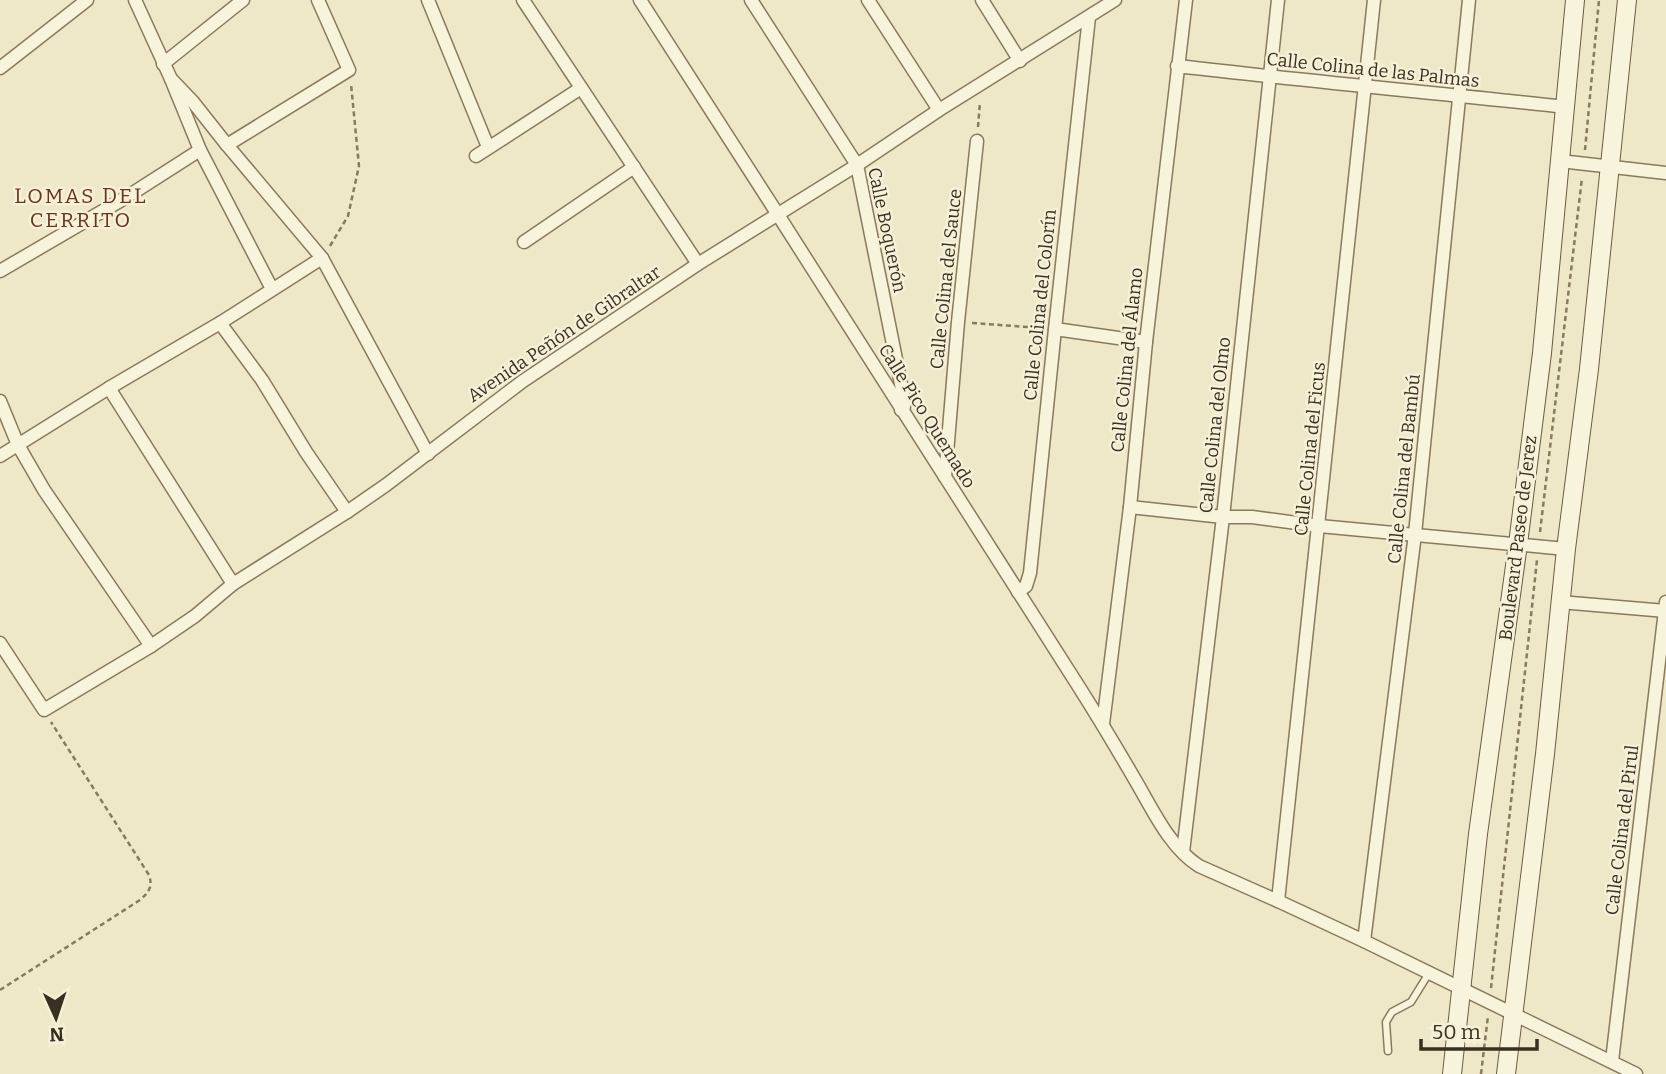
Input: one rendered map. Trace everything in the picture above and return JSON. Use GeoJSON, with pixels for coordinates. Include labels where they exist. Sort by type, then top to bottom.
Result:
{"type":"FeatureCollection","features":[{"type":"Feature","properties":{"kind":"main road","name":"Boulevard Paseo de Jerez"},"geometry":{"type":"LineString","coordinates":[[1452,1074],[1478,834],[1542,353],[1576,0]]}},
{"type":"Feature","properties":{"kind":"main road"},"geometry":{"type":"LineString","coordinates":[[1506,1074],[1545,754],[1566,550],[1590,369],[1627,0]]}},
{"type":"Feature","properties":{"kind":"street"},"geometry":{"type":"LineString","coordinates":[[0,68],[88,0]]}},
{"type":"Feature","properties":{"kind":"street"},"geometry":{"type":"LineString","coordinates":[[135,0],[200,150],[272,289]]}},
{"type":"Feature","properties":{"kind":"street"},"geometry":{"type":"LineString","coordinates":[[163,64],[243,0]]}},
{"type":"Feature","properties":{"kind":"street"},"geometry":{"type":"LineString","coordinates":[[227,145],[349,69],[318,0]]}},
{"type":"Feature","properties":{"kind":"street"},"geometry":{"type":"LineString","coordinates":[[428,0],[488,147]]}},
{"type":"Feature","properties":{"kind":"street"},"geometry":{"type":"LineString","coordinates":[[523,0],[698,264]]}},
{"type":"Feature","properties":{"kind":"street","name":"Calle Pico Quemado"},"geometry":{"type":"LineString","coordinates":[[640,0],[1103,724],[1169,836],[1188,859],[1364,941],[1636,1074]]}},
{"type":"Feature","properties":{"kind":"street","name":"Calle Boquerón"},"geometry":{"type":"LineString","coordinates":[[751,0],[857,165],[903,391],[904,407],[901,411]]}},
{"type":"Feature","properties":{"kind":"street"},"geometry":{"type":"LineString","coordinates":[[869,0],[940,110]]}},
{"type":"Feature","properties":{"kind":"street"},"geometry":{"type":"LineString","coordinates":[[982,0],[1020,61]]}},
{"type":"Feature","properties":{"kind":"street","name":"Calle Colina del Álamo"},"geometry":{"type":"LineString","coordinates":[[1103,724],[1130,507],[1146,342],[1186,0]]}},
{"type":"Feature","properties":{"kind":"street","name":"Calle Colina del Olmo"},"geometry":{"type":"LineString","coordinates":[[1183,852],[1223,517],[1278,0]]}},
{"type":"Feature","properties":{"kind":"street","name":"Calle Colina del Ficus"},"geometry":{"type":"LineString","coordinates":[[1278,901],[1374,0]]}},
{"type":"Feature","properties":{"kind":"street","name":"Calle Colina del Bambú"},"geometry":{"type":"LineString","coordinates":[[1364,941],[1415,534],[1469,0]]}},
{"type":"Feature","properties":{"kind":"street","name":"Avenida Peñón de Gibraltar"},"geometry":{"type":"LineString","coordinates":[[44,710],[195,616],[233,584],[347,512],[523,382],[698,264],[1089,17],[1107,2]]}},
{"type":"Feature","properties":{"kind":"street","name":"Calle Colina del Colorín"},"geometry":{"type":"LineString","coordinates":[[1018,593],[1026,586],[1030,573],[1089,17]]}},
{"type":"Feature","properties":{"kind":"street","name":"Calle Colina de las Palmas"},"geometry":{"type":"LineString","coordinates":[[1177,66],[1566,107]]}},
{"type":"Feature","properties":{"kind":"street"},"geometry":{"type":"LineString","coordinates":[[171,79],[323,258],[428,454]]}},
{"type":"Feature","properties":{"kind":"street"},"geometry":{"type":"LineString","coordinates":[[475,156],[581,88]]}},
{"type":"Feature","properties":{"kind":"street","name":"Calle Colina del Sauce"},"geometry":{"type":"LineString","coordinates":[[945,477],[977,141]]}},
{"type":"Feature","properties":{"kind":"street"},"geometry":{"type":"LineString","coordinates":[[0,271],[125,198],[200,150]]}},
{"type":"Feature","properties":{"kind":"street"},"geometry":{"type":"LineString","coordinates":[[1560,161],[1666,173]]}},
{"type":"Feature","properties":{"kind":"street"},"geometry":{"type":"LineString","coordinates":[[524,242],[634,167]]}},
{"type":"Feature","properties":{"kind":"street"},"geometry":{"type":"LineString","coordinates":[[0,456],[323,258]]}},
{"type":"Feature","properties":{"kind":"street"},"geometry":{"type":"LineString","coordinates":[[220,323],[262,380],[347,512]]}},
{"type":"Feature","properties":{"kind":"street"},"geometry":{"type":"LineString","coordinates":[[1055,329],[1146,342]]}},
{"type":"Feature","properties":{"kind":"street"},"geometry":{"type":"LineString","coordinates":[[109,388],[233,584]]}},
{"type":"Feature","properties":{"kind":"street"},"geometry":{"type":"LineString","coordinates":[[0,401],[18,445],[44,490],[150,646]]}},
{"type":"Feature","properties":{"kind":"street"},"geometry":{"type":"LineString","coordinates":[[1130,507],[1566,550]]}},
{"type":"Feature","properties":{"kind":"street"},"geometry":{"type":"LineString","coordinates":[[1560,602],[1666,610]]}},
{"type":"Feature","properties":{"kind":"street","name":"Calle Colina del Pirul"},"geometry":{"type":"LineString","coordinates":[[1612,1061],[1666,602]]}},
{"type":"Feature","properties":{"kind":"street"},"geometry":{"type":"LineString","coordinates":[[0,643],[44,710]]}},
{"type":"Feature","properties":{"kind":"lane"},"geometry":{"type":"LineString","coordinates":[[1388,1051],[1386,1023],[1392,1012],[1411,1002],[1429,973]]}},
{"type":"Feature","properties":{"kind":"path"},"geometry":{"type":"LineString","coordinates":[[323,258],[348,216],[359,166],[349,69]]}},
{"type":"Feature","properties":{"kind":"path"},"geometry":{"type":"LineString","coordinates":[[977,141],[982,85]]}},
{"type":"Feature","properties":{"kind":"path"},"geometry":{"type":"LineString","coordinates":[[958,322],[1055,329]]}},
{"type":"Feature","properties":{"kind":"path"},"geometry":{"type":"LineString","coordinates":[[0,990],[140,900],[148,894],[150,888],[149,875],[44,710]]}},
{"type":"Feature","properties":{"kind":"district","name":"LOMAS DEL CERRITO"},"geometry":{"type":"Point","coordinates":[81,208]}}]}
